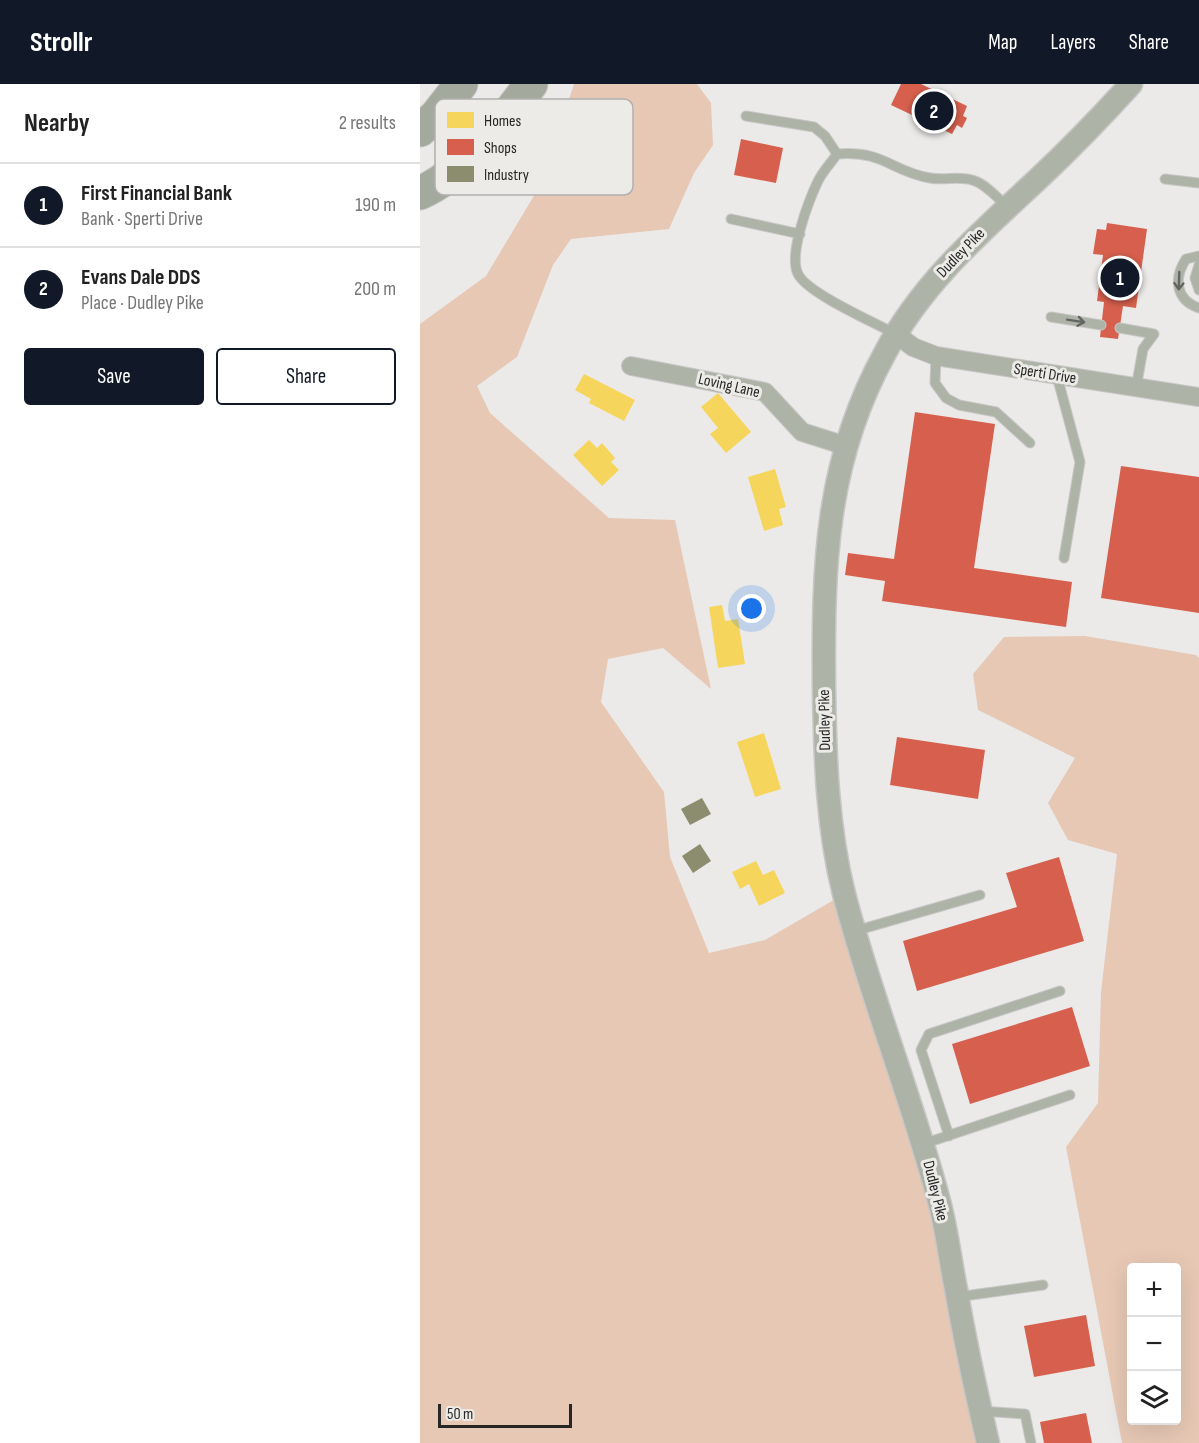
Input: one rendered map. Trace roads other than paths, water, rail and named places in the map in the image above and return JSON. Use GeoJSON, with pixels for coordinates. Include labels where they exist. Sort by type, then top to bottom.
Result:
{"type":"FeatureCollection","features":[{"type":"Feature","properties":{"kind":"highway"},"geometry":{"type":"LineString","coordinates":[[449,99],[460,84]]}},
{"type":"Feature","properties":{"kind":"highway"},"geometry":{"type":"LineString","coordinates":[[520,99],[531,84]]}},
{"type":"Feature","properties":{"kind":"highway"},"geometry":{"type":"LineString","coordinates":[[420,130],[435,117]]}},
{"type":"Feature","properties":{"kind":"highway"},"geometry":{"type":"LineString","coordinates":[[420,193],[435,186]]}},
{"type":"Feature","properties":{"kind":"street","name":"Dudley Pike"},"geometry":{"type":"LineString","coordinates":[[988,1443],[940,1205],[923,1144],[855,931],[833,842],[825,729],[825,561],[830,514],[846,446],[858,409],[896,334],[927,289],[962,250],[1089,129],[1131,84]]}},
{"type":"Feature","properties":{"kind":"street","name":"Sperti Drive"},"geometry":{"type":"LineString","coordinates":[[896,334],[913,347],[936,356],[1199,397]]}},
{"type":"Feature","properties":{"kind":"street","name":"Loving Lane"},"geometry":{"type":"LineString","coordinates":[[631,366],[765,392],[802,432],[846,446]]}},
{"type":"Feature","properties":{"kind":"lane"},"geometry":{"type":"LineString","coordinates":[[746,116],[814,127],[825,136],[837,154]]}},
{"type":"Feature","properties":{"kind":"lane"},"geometry":{"type":"LineString","coordinates":[[896,334],[813,290],[798,275],[795,259],[800,234],[819,180],[837,154],[857,152],[879,157],[930,178],[961,176],[978,182],[1008,207]]}},
{"type":"Feature","properties":{"kind":"lane"},"geometry":{"type":"LineString","coordinates":[[1165,179],[1199,183]]}},
{"type":"Feature","properties":{"kind":"lane"},"geometry":{"type":"LineString","coordinates":[[731,219],[800,234]]}},
{"type":"Feature","properties":{"kind":"lane"},"geometry":{"type":"LineString","coordinates":[[1199,256],[1185,259],[1180,268],[1177,285],[1180,294],[1199,308]]}},
{"type":"Feature","properties":{"kind":"lane"},"geometry":{"type":"LineString","coordinates":[[1199,266],[1195,278],[1199,290]]}},
{"type":"Feature","properties":{"kind":"lane"},"geometry":{"type":"LineString","coordinates":[[1051,317],[1101,325]]}},
{"type":"Feature","properties":{"kind":"lane"},"geometry":{"type":"LineString","coordinates":[[1120,328],[1154,334],[1143,349],[1136,388]]}},
{"type":"Feature","properties":{"kind":"lane"},"geometry":{"type":"LineString","coordinates":[[936,356],[935,383],[946,398],[959,405],[996,412],[1030,443]]}},
{"type":"Feature","properties":{"kind":"lane"},"geometry":{"type":"LineString","coordinates":[[1057,376],[1064,412],[1073,433],[1080,462],[1064,558]]}},
{"type":"Feature","properties":{"kind":"lane"},"geometry":{"type":"LineString","coordinates":[[855,931],[980,895]]}},
{"type":"Feature","properties":{"kind":"lane"},"geometry":{"type":"LineString","coordinates":[[949,1136],[921,1050],[929,1034],[1060,991]]}},
{"type":"Feature","properties":{"kind":"lane"},"geometry":{"type":"LineString","coordinates":[[923,1144],[1070,1095]]}},
{"type":"Feature","properties":{"kind":"lane"},"geometry":{"type":"LineString","coordinates":[[957,1297],[1043,1285]]}},
{"type":"Feature","properties":{"kind":"lane"},"geometry":{"type":"LineString","coordinates":[[980,1411],[1025,1414],[1031,1443]]}},
{"type":"Feature","properties":{"kind":"place","name":"Evans Dale DDS"},"geometry":{"type":"Point","coordinates":[934,111]}},
{"type":"Feature","properties":{"kind":"place","name":"First Financial Bank"},"geometry":{"type":"Point","coordinates":[1120,278]}}]}
